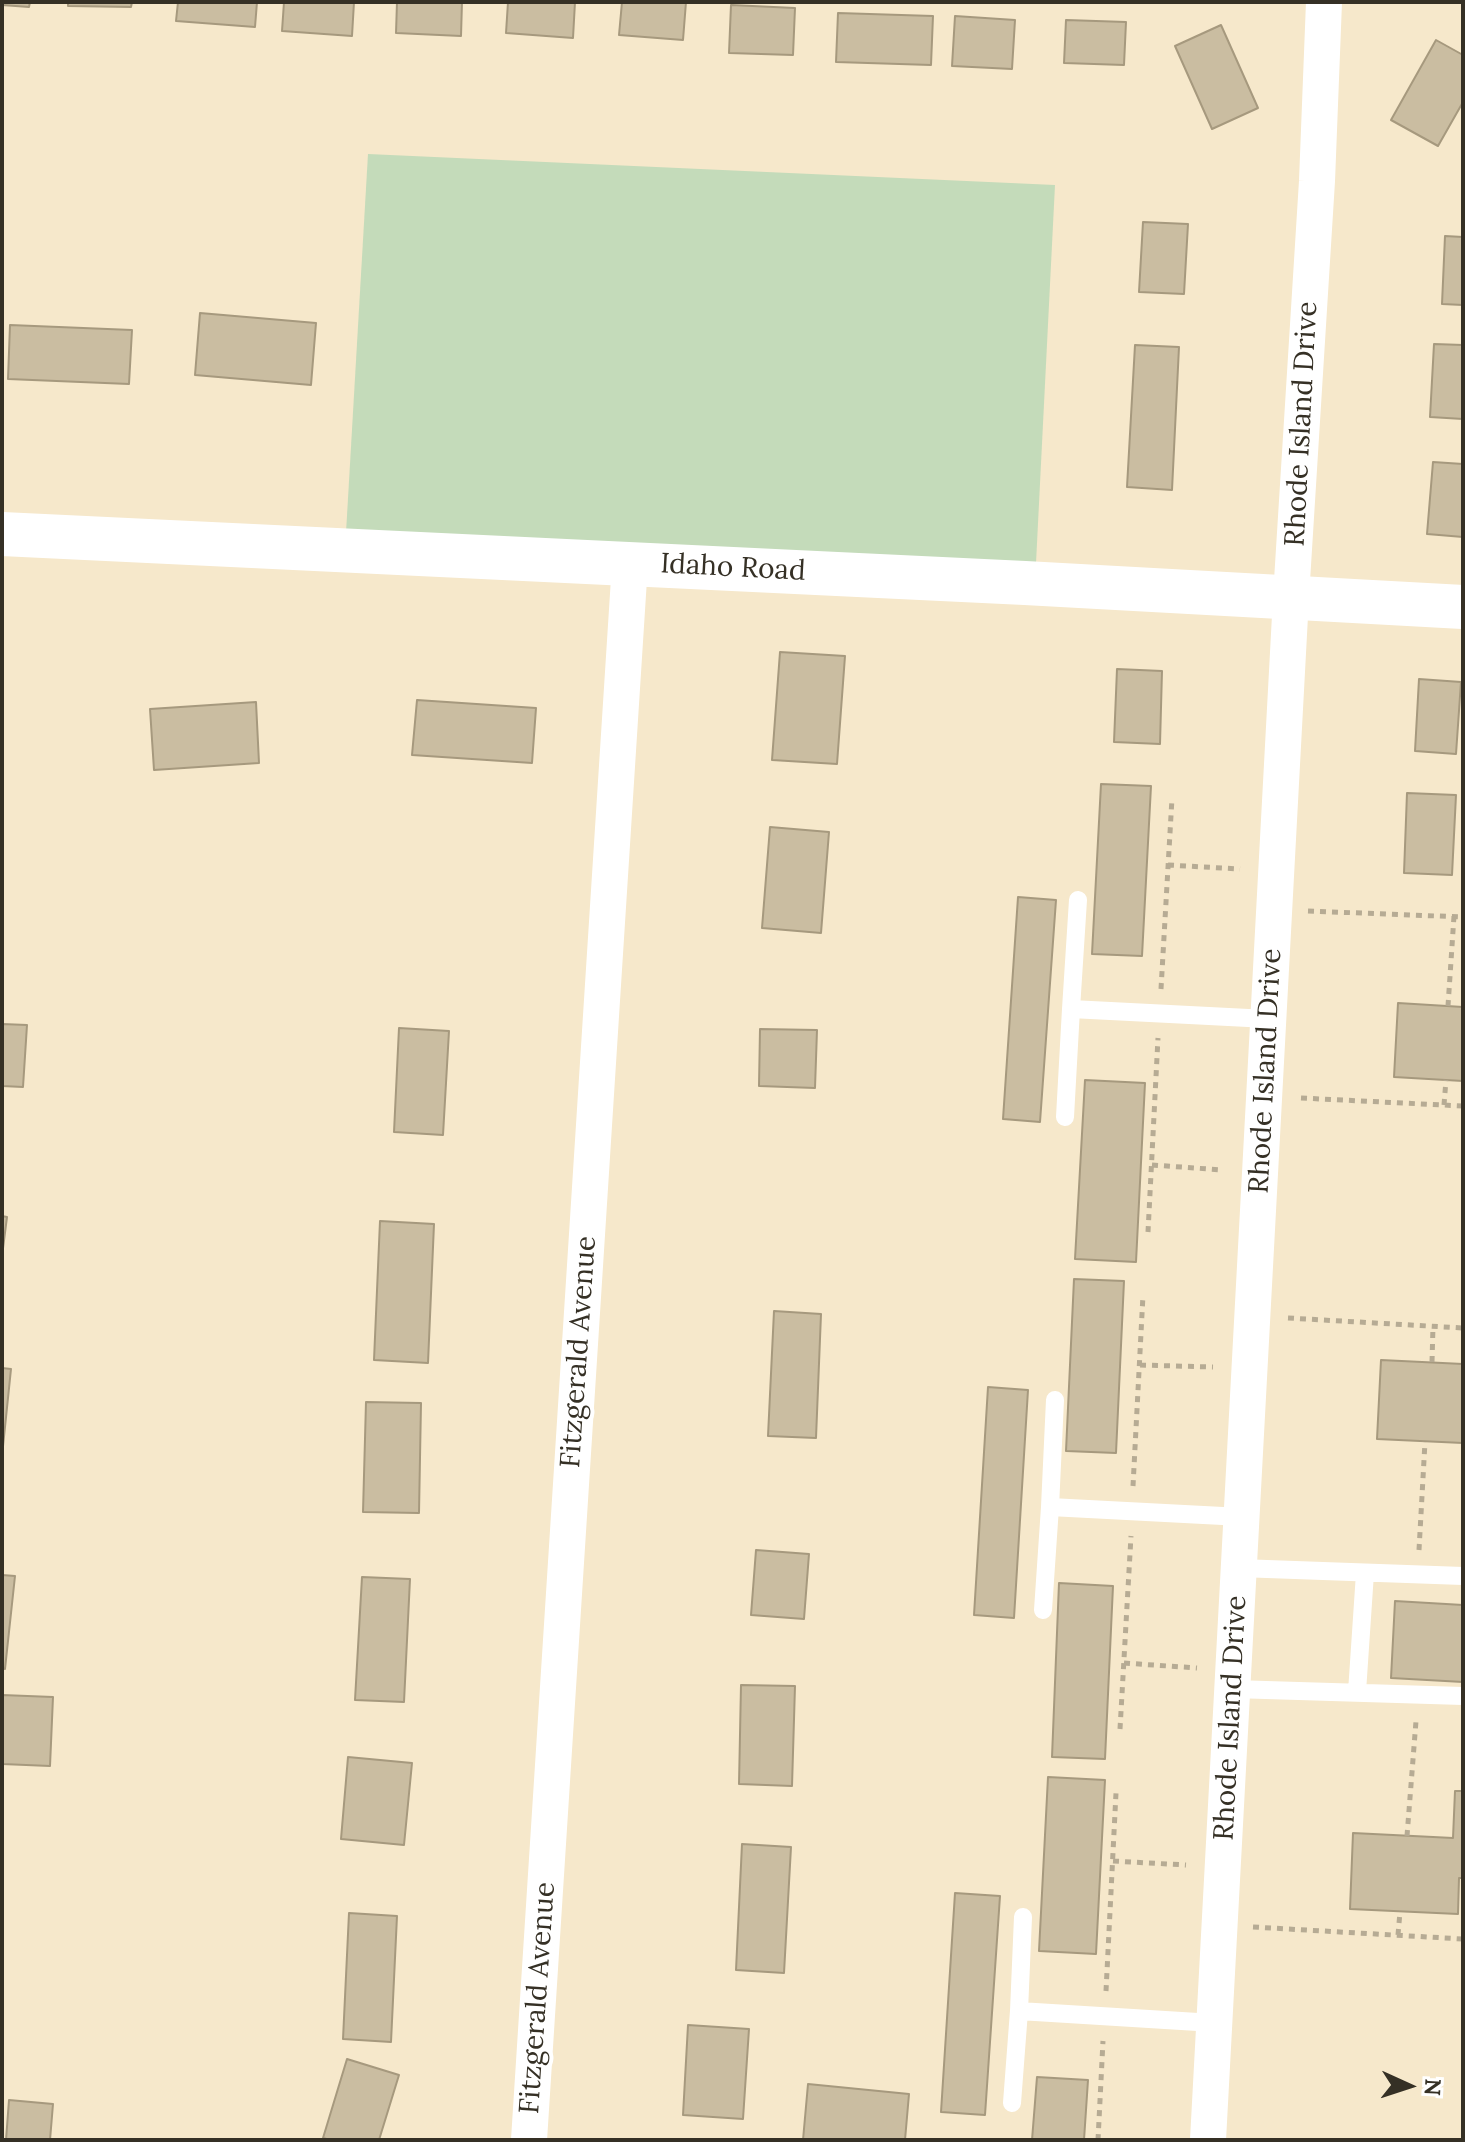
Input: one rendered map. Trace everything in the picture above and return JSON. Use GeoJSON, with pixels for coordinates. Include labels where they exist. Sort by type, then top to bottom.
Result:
{"type":"FeatureCollection","features":[{"type":"Feature","properties":{"kind":"street","name":"Rhode Island Drive"},"geometry":{"type":"LineString","coordinates":[[1208,2140],[1291,597],[1317,181],[1324,2]]}},
{"type":"Feature","properties":{"kind":"street","name":"Idaho Road"},"geometry":{"type":"LineString","coordinates":[[2,534],[1463,607]]}},
{"type":"Feature","properties":{"kind":"street","name":"Fitzgerald Avenue"},"geometry":{"type":"LineString","coordinates":[[529,2140],[630,563]]}},
{"type":"Feature","properties":{"kind":"lane"},"geometry":{"type":"LineString","coordinates":[[1065,1117],[1078,900]]}},
{"type":"Feature","properties":{"kind":"lane"},"geometry":{"type":"LineString","coordinates":[[1071,1009],[1268,1019]]}},
{"type":"Feature","properties":{"kind":"lane"},"geometry":{"type":"LineString","coordinates":[[1043,1610],[1055,1400]]}},
{"type":"Feature","properties":{"kind":"lane"},"geometry":{"type":"LineString","coordinates":[[1050,1507],[1242,1517]]}},
{"type":"Feature","properties":{"kind":"lane"},"geometry":{"type":"LineString","coordinates":[[1239,1568],[1463,1576]]}},
{"type":"Feature","properties":{"kind":"lane"},"geometry":{"type":"LineString","coordinates":[[1357,1692],[1365,1573]]}},
{"type":"Feature","properties":{"kind":"lane"},"geometry":{"type":"LineString","coordinates":[[1233,1680],[1357,1692],[1463,1696]]}},
{"type":"Feature","properties":{"kind":"lane"},"geometry":{"type":"LineString","coordinates":[[1012,2103],[1023,1917]]}},
{"type":"Feature","properties":{"kind":"lane"},"geometry":{"type":"LineString","coordinates":[[1019,2011],[1214,2023]]}},
{"type":"Feature","properties":{"kind":"path"},"geometry":{"type":"LineString","coordinates":[[1168,865],[1277,871]]}},
{"type":"Feature","properties":{"kind":"path"},"geometry":{"type":"LineString","coordinates":[[1274,909],[1463,917]]}},
{"type":"Feature","properties":{"kind":"path"},"geometry":{"type":"LineString","coordinates":[[1448,1006],[1454,916]]}},
{"type":"Feature","properties":{"kind":"path"},"geometry":{"type":"LineString","coordinates":[[1444,1105],[1446,1080]]}},
{"type":"Feature","properties":{"kind":"path"},"geometry":{"type":"LineString","coordinates":[[1264,1096],[1463,1106]]}},
{"type":"Feature","properties":{"kind":"path"},"geometry":{"type":"LineString","coordinates":[[1152,1165],[1260,1172]]}},
{"type":"Feature","properties":{"kind":"path"},"geometry":{"type":"LineString","coordinates":[[1253,1316],[1463,1328]]}},
{"type":"Feature","properties":{"kind":"path"},"geometry":{"type":"LineString","coordinates":[[1432,1362],[1433,1326]]}},
{"type":"Feature","properties":{"kind":"path"},"geometry":{"type":"LineString","coordinates":[[1140,1365],[1250,1369]]}},
{"type":"Feature","properties":{"kind":"path"},"geometry":{"type":"LineString","coordinates":[[1418,1575],[1425,1442]]}},
{"type":"Feature","properties":{"kind":"path"},"geometry":{"type":"LineString","coordinates":[[1124,1663],[1233,1680]]}},
{"type":"Feature","properties":{"kind":"path"},"geometry":{"type":"LineString","coordinates":[[1407,1836],[1418,1695]]}},
{"type":"Feature","properties":{"kind":"path"},"geometry":{"type":"LineString","coordinates":[[1098,2140],[1116,1793]]}},
{"type":"Feature","properties":{"kind":"path"},"geometry":{"type":"LineString","coordinates":[[1113,1861],[1223,1867]]}},
{"type":"Feature","properties":{"kind":"path"},"geometry":{"type":"LineString","coordinates":[[1398,1935],[1400,1912]]}},
{"type":"Feature","properties":{"kind":"path"},"geometry":{"type":"LineString","coordinates":[[1220,1925],[1463,1939]]}},
{"type":"Feature","properties":{"kind":"green space"},"geometry":{"type":"Polygon","coordinates":[[[368,154],[1055,185],[1035,583],[345,550],[368,154]]]}},
{"type":"Feature","properties":{"kind":"building"},"geometry":{"type":"Polygon","coordinates":[[[2,2],[30,2],[29,7],[2,5],[2,2]]]}},
{"type":"Feature","properties":{"kind":"building"},"geometry":{"type":"Polygon","coordinates":[[[68,2],[132,2],[131,7],[68,6],[68,2]]]}},
{"type":"Feature","properties":{"kind":"building"},"geometry":{"type":"Polygon","coordinates":[[[178,2],[257,2],[255,27],[176,21],[178,2]]]}},
{"type":"Feature","properties":{"kind":"building"},"geometry":{"type":"Polygon","coordinates":[[[284,2],[354,2],[352,36],[282,31],[284,2]]]}},
{"type":"Feature","properties":{"kind":"building"},"geometry":{"type":"Polygon","coordinates":[[[397,2],[462,2],[461,36],[396,33],[397,2]]]}},
{"type":"Feature","properties":{"kind":"building"},"geometry":{"type":"Polygon","coordinates":[[[508,2],[575,2],[573,38],[506,33],[508,2]]]}},
{"type":"Feature","properties":{"kind":"building"},"geometry":{"type":"Polygon","coordinates":[[[622,2],[686,2],[683,40],[619,35],[622,2]]]}},
{"type":"Feature","properties":{"kind":"building"},"geometry":{"type":"Polygon","coordinates":[[[731,5],[795,8],[793,55],[729,53],[731,5]]]}},
{"type":"Feature","properties":{"kind":"building"},"geometry":{"type":"Polygon","coordinates":[[[838,13],[933,16],[931,65],[836,62],[838,13]]]}},
{"type":"Feature","properties":{"kind":"building"},"geometry":{"type":"Polygon","coordinates":[[[955,16],[1015,20],[1012,69],[952,66],[955,16]]]}},
{"type":"Feature","properties":{"kind":"building"},"geometry":{"type":"Polygon","coordinates":[[[1066,20],[1126,22],[1124,65],[1064,63],[1066,20]]]}},
{"type":"Feature","properties":{"kind":"building"},"geometry":{"type":"Polygon","coordinates":[[[1221,25],[1258,108],[1212,129],[1175,46],[1221,25]]]}},
{"type":"Feature","properties":{"kind":"building"},"geometry":{"type":"Polygon","coordinates":[[[1436,40],[1463,55],[1463,102],[1438,146],[1391,120],[1436,40]]]}},
{"type":"Feature","properties":{"kind":"building"},"geometry":{"type":"Polygon","coordinates":[[[1143,222],[1188,224],[1184,294],[1139,292],[1143,222]]]}},
{"type":"Feature","properties":{"kind":"building"},"geometry":{"type":"Polygon","coordinates":[[[1445,236],[1463,237],[1463,305],[1442,304],[1445,236]]]}},
{"type":"Feature","properties":{"kind":"building"},"geometry":{"type":"Polygon","coordinates":[[[200,313],[316,323],[311,385],[195,375],[200,313]]]}},
{"type":"Feature","properties":{"kind":"building"},"geometry":{"type":"Polygon","coordinates":[[[10,325],[132,330],[129,384],[8,379],[10,325]]]}},
{"type":"Feature","properties":{"kind":"building"},"geometry":{"type":"Polygon","coordinates":[[[1434,344],[1463,345],[1463,419],[1430,417],[1434,344]]]}},
{"type":"Feature","properties":{"kind":"building"},"geometry":{"type":"Polygon","coordinates":[[[1135,345],[1179,347],[1172,490],[1127,487],[1135,345]]]}},
{"type":"Feature","properties":{"kind":"building"},"geometry":{"type":"Polygon","coordinates":[[[1433,462],[1463,464],[1463,537],[1427,534],[1433,462]]]}},
{"type":"Feature","properties":{"kind":"building"},"geometry":{"type":"Polygon","coordinates":[[[780,652],[845,656],[837,764],[772,760],[780,652]]]}},
{"type":"Feature","properties":{"kind":"building"},"geometry":{"type":"Polygon","coordinates":[[[1117,669],[1162,671],[1160,744],[1114,742],[1117,669]]]}},
{"type":"Feature","properties":{"kind":"building"},"geometry":{"type":"Polygon","coordinates":[[[1419,679],[1461,682],[1456,754],[1415,751],[1419,679]]]}},
{"type":"Feature","properties":{"kind":"building"},"geometry":{"type":"Polygon","coordinates":[[[417,700],[536,708],[532,763],[412,755],[417,700]]]}},
{"type":"Feature","properties":{"kind":"building"},"geometry":{"type":"Polygon","coordinates":[[[256,702],[259,763],[154,770],[150,709],[256,702]]]}},
{"type":"Feature","properties":{"kind":"building"},"geometry":{"type":"Polygon","coordinates":[[[1101,784],[1151,786],[1142,956],[1092,954],[1101,784]]]}},
{"type":"Feature","properties":{"kind":"building"},"geometry":{"type":"Polygon","coordinates":[[[1407,793],[1456,795],[1452,875],[1404,873],[1407,793]]]}},
{"type":"Feature","properties":{"kind":"building"},"geometry":{"type":"Polygon","coordinates":[[[770,827],[829,832],[821,933],[762,928],[770,827]]]}},
{"type":"Feature","properties":{"kind":"building"},"geometry":{"type":"Polygon","coordinates":[[[1018,897],[1056,900],[1040,1122],[1003,1119],[1018,897]]]}},
{"type":"Feature","properties":{"kind":"building"},"geometry":{"type":"Polygon","coordinates":[[[1398,1003],[1463,1007],[1463,1081],[1394,1077],[1398,1003]]]}},
{"type":"Feature","properties":{"kind":"building"},"geometry":{"type":"Polygon","coordinates":[[[2,1024],[27,1025],[23,1087],[2,1086],[2,1024]]]}},
{"type":"Feature","properties":{"kind":"building"},"geometry":{"type":"Polygon","coordinates":[[[399,1028],[449,1031],[443,1135],[394,1132],[399,1028]]]}},
{"type":"Feature","properties":{"kind":"building"},"geometry":{"type":"Polygon","coordinates":[[[760,1029],[817,1030],[815,1088],[759,1086],[760,1029]]]}},
{"type":"Feature","properties":{"kind":"building"},"geometry":{"type":"Polygon","coordinates":[[[1085,1080],[1145,1083],[1136,1262],[1075,1259],[1085,1080]]]}},
{"type":"Feature","properties":{"kind":"building"},"geometry":{"type":"Polygon","coordinates":[[[2,1216],[7,1217],[2,1256],[2,1216]]]}},
{"type":"Feature","properties":{"kind":"building"},"geometry":{"type":"Polygon","coordinates":[[[380,1221],[434,1224],[428,1363],[374,1360],[380,1221]]]}},
{"type":"Feature","properties":{"kind":"building"},"geometry":{"type":"Polygon","coordinates":[[[1074,1279],[1124,1281],[1116,1453],[1066,1451],[1074,1279]]]}},
{"type":"Feature","properties":{"kind":"building"},"geometry":{"type":"Polygon","coordinates":[[[774,1311],[821,1314],[816,1438],[768,1436],[774,1311]]]}},
{"type":"Feature","properties":{"kind":"building"},"geometry":{"type":"Polygon","coordinates":[[[1381,1360],[1463,1364],[1463,1443],[1377,1439],[1381,1360]]]}},
{"type":"Feature","properties":{"kind":"building"},"geometry":{"type":"Polygon","coordinates":[[[2,1368],[11,1369],[2,1456],[2,1368]]]}},
{"type":"Feature","properties":{"kind":"building"},"geometry":{"type":"Polygon","coordinates":[[[988,1387],[1028,1390],[1014,1618],[974,1615],[988,1387]]]}},
{"type":"Feature","properties":{"kind":"building"},"geometry":{"type":"Polygon","coordinates":[[[366,1402],[421,1403],[419,1513],[363,1512],[366,1402]]]}},
{"type":"Feature","properties":{"kind":"building"},"geometry":{"type":"Polygon","coordinates":[[[756,1550],[809,1554],[804,1619],[751,1615],[756,1550]]]}},
{"type":"Feature","properties":{"kind":"building"},"geometry":{"type":"Polygon","coordinates":[[[2,1575],[15,1576],[5,1669],[2,1668],[2,1575]]]}},
{"type":"Feature","properties":{"kind":"building"},"geometry":{"type":"Polygon","coordinates":[[[362,1577],[410,1579],[404,1702],[355,1700],[362,1577]]]}},
{"type":"Feature","properties":{"kind":"building"},"geometry":{"type":"Polygon","coordinates":[[[1059,1583],[1113,1586],[1105,1759],[1052,1757],[1059,1583]]]}},
{"type":"Feature","properties":{"kind":"building"},"geometry":{"type":"Polygon","coordinates":[[[1395,1601],[1463,1605],[1463,1682],[1391,1678],[1395,1601]]]}},
{"type":"Feature","properties":{"kind":"building"},"geometry":{"type":"Polygon","coordinates":[[[741,1685],[795,1686],[792,1786],[739,1784],[741,1685]]]}},
{"type":"Feature","properties":{"kind":"building"},"geometry":{"type":"Polygon","coordinates":[[[2,1695],[53,1697],[50,1766],[2,1764],[2,1695]]]}},
{"type":"Feature","properties":{"kind":"building"},"geometry":{"type":"Polygon","coordinates":[[[348,1757],[412,1763],[404,1845],[341,1839],[348,1757]]]}},
{"type":"Feature","properties":{"kind":"building"},"geometry":{"type":"Polygon","coordinates":[[[1048,1777],[1105,1780],[1096,1954],[1039,1951],[1048,1777]]]}},
{"type":"Feature","properties":{"kind":"building"},"geometry":{"type":"Polygon","coordinates":[[[1455,1791],[1463,1791],[1463,1878],[1459,1878],[1458,1914],[1350,1909],[1353,1833],[1453,1838],[1455,1791]]]}},
{"type":"Feature","properties":{"kind":"building"},"geometry":{"type":"Polygon","coordinates":[[[742,1844],[791,1847],[784,1973],[736,1970],[742,1844]]]}},
{"type":"Feature","properties":{"kind":"building"},"geometry":{"type":"Polygon","coordinates":[[[955,1893],[1000,1896],[985,2115],[941,2112],[955,1893]]]}},
{"type":"Feature","properties":{"kind":"building"},"geometry":{"type":"Polygon","coordinates":[[[349,1913],[397,1916],[391,2042],[343,2039],[349,1913]]]}},
{"type":"Feature","properties":{"kind":"building"},"geometry":{"type":"Polygon","coordinates":[[[688,2025],[749,2029],[743,2119],[683,2115],[688,2025]]]}},
{"type":"Feature","properties":{"kind":"building"},"geometry":{"type":"Polygon","coordinates":[[[347,2059],[399,2075],[379,2140],[323,2138],[347,2059]]]}},
{"type":"Feature","properties":{"kind":"building"},"geometry":{"type":"Polygon","coordinates":[[[1037,2077],[1088,2080],[1084,2140],[1032,2140],[1037,2077]]]}},
{"type":"Feature","properties":{"kind":"building"},"geometry":{"type":"Polygon","coordinates":[[[808,2084],[909,2094],[905,2140],[803,2140],[808,2084]]]}},
{"type":"Feature","properties":{"kind":"building"},"geometry":{"type":"Polygon","coordinates":[[[9,2100],[53,2104],[50,2140],[6,2140],[9,2100]]]}}]}
